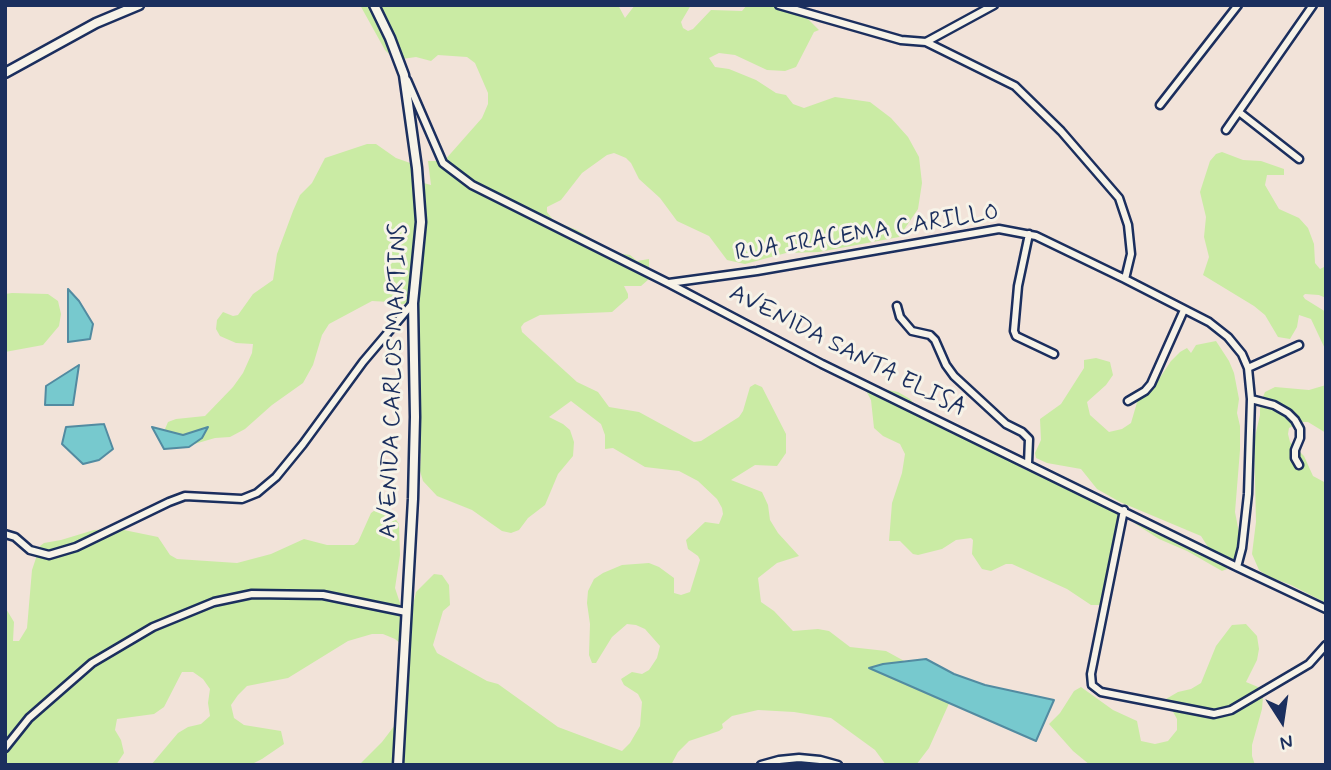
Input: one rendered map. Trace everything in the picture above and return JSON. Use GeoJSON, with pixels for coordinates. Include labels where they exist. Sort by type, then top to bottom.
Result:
{"type":"FeatureCollection","features":[{"type":"Feature","properties":{"kind":"street"},"geometry":{"type":"LineString","coordinates":[[5,73],[96,23],[139,5]]}},
{"type":"Feature","properties":{"kind":"street","name":"AVENIDA CARLOS MARTINS"},"geometry":{"type":"LineString","coordinates":[[374,5],[404,75],[417,168],[421,222],[413,303],[415,417],[398,765]]}},
{"type":"Feature","properties":{"kind":"street"},"geometry":{"type":"LineString","coordinates":[[779,5],[901,40],[926,43],[1014,86],[1061,131],[1119,198],[1128,225],[1131,254],[1125,279]]}},
{"type":"Feature","properties":{"kind":"street"},"geometry":{"type":"LineString","coordinates":[[926,43],[994,5]]}},
{"type":"Feature","properties":{"kind":"street"},"geometry":{"type":"LineString","coordinates":[[1160,104],[1238,5]]}},
{"type":"Feature","properties":{"kind":"street"},"geometry":{"type":"LineString","coordinates":[[1226,130],[1313,5]]}},
{"type":"Feature","properties":{"kind":"street","name":"AVENIDA SANTA ELISA"},"geometry":{"type":"LineString","coordinates":[[404,75],[432,140],[448,169],[472,185],[822,364],[1326,609]]}},
{"type":"Feature","properties":{"kind":"street"},"geometry":{"type":"LineString","coordinates":[[1239,112],[1299,159]]}},
{"type":"Feature","properties":{"kind":"street","name":"RUA IRACEMA CARILLO"},"geometry":{"type":"LineString","coordinates":[[668,283],[757,271],[999,229],[1029,234],[1125,279],[1209,322],[1228,337],[1242,354],[1248,368],[1251,399],[1248,494],[1242,548],[1237,567]]}},
{"type":"Feature","properties":{"kind":"street"},"geometry":{"type":"LineString","coordinates":[[1029,234],[1018,286],[1014,331],[1016,336],[1054,354]]}},
{"type":"Feature","properties":{"kind":"street"},"geometry":{"type":"LineString","coordinates":[[5,534],[15,537],[30,550],[49,555],[76,547],[185,496],[242,499],[257,493],[276,477],[363,362],[413,303]]}},
{"type":"Feature","properties":{"kind":"street"},"geometry":{"type":"LineString","coordinates":[[897,306],[900,317],[912,331],[930,335],[935,340],[954,376],[1006,424],[1029,439],[1028,464]]}},
{"type":"Feature","properties":{"kind":"street"},"geometry":{"type":"LineString","coordinates":[[1128,401],[1151,384],[1184,310]]}},
{"type":"Feature","properties":{"kind":"street"},"geometry":{"type":"LineString","coordinates":[[1248,368],[1299,345]]}},
{"type":"Feature","properties":{"kind":"street"},"geometry":{"type":"LineString","coordinates":[[1251,399],[1274,405],[1296,420],[1300,438],[1295,458],[1299,465]]}},
{"type":"Feature","properties":{"kind":"street"},"geometry":{"type":"LineString","coordinates":[[1124,510],[1091,674],[1092,685],[1101,692],[1214,714],[1231,710],[1253,699],[1309,664],[1326,645]]}},
{"type":"Feature","properties":{"kind":"street"},"geometry":{"type":"LineString","coordinates":[[5,748],[29,718],[92,663],[153,627],[214,602],[252,594],[323,595],[406,612]]}},
{"type":"Feature","properties":{"kind":"street"},"geometry":{"type":"LineString","coordinates":[[761,765],[799,758],[838,765]]}},
{"type":"Feature","properties":{"kind":"green space"},"geometry":{"type":"Polygon","coordinates":[[[360,5],[618,5],[625,18],[635,5],[691,5],[681,22],[683,28],[688,31],[711,10],[742,11],[747,5],[787,5],[805,16],[819,30],[814,32],[796,67],[785,71],[767,70],[735,55],[719,53],[709,58],[715,67],[729,69],[756,80],[776,93],[786,95],[793,104],[804,108],[835,97],[870,102],[891,118],[908,137],[919,157],[922,183],[918,209],[899,237],[819,252],[786,253],[745,264],[727,260],[709,236],[677,221],[660,198],[639,179],[626,158],[614,153],[607,155],[582,173],[561,200],[547,207],[547,212],[554,221],[577,230],[615,253],[630,255],[637,261],[649,259],[649,279],[641,286],[624,286],[628,298],[612,312],[540,315],[521,327],[522,332],[577,382],[598,392],[609,407],[639,412],[694,442],[701,441],[739,417],[750,387],[755,384],[762,387],[786,434],[786,453],[777,466],[755,465],[731,480],[762,492],[768,505],[770,520],[799,556],[777,563],[758,578],[761,602],[793,631],[829,631],[850,647],[886,651],[928,674],[951,699],[929,748],[916,765],[886,765],[875,750],[831,718],[758,710],[732,716],[722,724],[723,728],[719,731],[689,741],[678,752],[671,765],[359,765],[398,721],[408,672],[406,648],[383,634],[372,634],[348,641],[288,678],[247,686],[238,695],[231,705],[234,718],[244,725],[281,731],[284,744],[250,765],[151,765],[178,733],[201,724],[210,716],[210,689],[203,679],[193,672],[182,672],[164,707],[154,714],[117,719],[115,730],[124,753],[116,765],[5,765],[5,607],[14,622],[13,641],[19,641],[27,628],[32,570],[40,546],[44,543],[94,530],[119,529],[158,537],[170,555],[177,559],[237,563],[271,554],[304,539],[327,545],[354,545],[358,542],[371,513],[378,508],[389,509],[399,524],[400,555],[395,588],[403,612],[411,614],[416,592],[434,574],[442,575],[449,585],[450,605],[443,611],[433,645],[437,653],[487,681],[498,684],[558,727],[622,751],[640,726],[642,702],[638,694],[624,685],[621,679],[632,672],[642,674],[649,670],[657,658],[660,646],[645,629],[627,624],[612,637],[596,663],[592,663],[589,655],[588,591],[594,579],[603,573],[622,565],[649,563],[674,578],[674,593],[681,595],[690,592],[700,560],[688,549],[686,540],[705,522],[719,524],[722,508],[717,499],[698,481],[679,471],[645,467],[613,448],[605,449],[605,435],[601,424],[571,401],[549,417],[570,430],[574,442],[573,456],[558,474],[545,505],[528,518],[519,530],[511,533],[502,531],[472,510],[437,496],[423,481],[420,471],[421,454],[418,450],[411,452],[410,449],[420,421],[417,306],[412,302],[395,306],[390,302],[372,301],[329,324],[303,383],[245,429],[230,437],[215,438],[184,447],[166,438],[165,429],[168,422],[205,416],[243,373],[253,344],[236,343],[220,336],[216,329],[217,320],[223,312],[238,315],[253,294],[273,280],[277,254],[293,211],[300,195],[312,183],[325,158],[367,144],[376,144],[396,158],[413,164],[420,182],[431,185],[428,161],[444,161],[482,118],[488,104],[488,93],[475,63],[467,57],[438,55],[431,61],[416,57],[395,60],[385,50],[360,5]]]}},
{"type":"Feature","properties":{"kind":"green space"},"geometry":{"type":"Polygon","coordinates":[[[1222,152],[1243,160],[1261,161],[1284,169],[1284,175],[1267,175],[1265,185],[1279,209],[1299,218],[1308,228],[1314,244],[1315,263],[1320,269],[1326,266],[1326,298],[1319,295],[1303,296],[1326,312],[1326,351],[1311,319],[1299,315],[1297,327],[1290,339],[1278,337],[1265,315],[1203,275],[1209,257],[1204,237],[1206,217],[1200,192],[1210,161],[1222,152]]]}},
{"type":"Feature","properties":{"kind":"green space"},"geometry":{"type":"Polygon","coordinates":[[[5,294],[48,294],[58,301],[61,314],[59,326],[43,345],[5,352],[5,294]]]}},
{"type":"Feature","properties":{"kind":"green space"},"geometry":{"type":"Polygon","coordinates":[[[1216,341],[1234,373],[1240,426],[1235,512],[1241,543],[1227,569],[1222,571],[1134,523],[1213,555],[1201,536],[1120,502],[1097,489],[1081,469],[1047,463],[1036,458],[1035,453],[1041,440],[1040,419],[1061,404],[1084,368],[1084,360],[1096,358],[1110,362],[1113,375],[1087,402],[1090,415],[1109,432],[1122,429],[1131,423],[1138,399],[1145,388],[1157,382],[1180,352],[1187,348],[1191,353],[1196,345],[1216,341]]]}},
{"type":"Feature","properties":{"kind":"green space"},"geometry":{"type":"Polygon","coordinates":[[[1326,385],[1326,433],[1308,422],[1301,422],[1289,428],[1288,434],[1290,442],[1304,456],[1313,476],[1326,483],[1326,603],[1267,576],[1259,570],[1252,554],[1256,522],[1254,441],[1260,404],[1265,392],[1275,387],[1309,390],[1326,385]]]}},
{"type":"Feature","properties":{"kind":"green space"},"geometry":{"type":"Polygon","coordinates":[[[864,387],[898,392],[910,399],[924,415],[952,434],[978,442],[1045,478],[1067,481],[1111,506],[1121,515],[1122,544],[1103,602],[1091,605],[1067,589],[1012,564],[991,571],[982,569],[972,554],[971,538],[956,540],[942,549],[918,555],[913,554],[900,541],[889,541],[892,503],[905,454],[900,444],[874,428],[871,400],[864,387]]]}},
{"type":"Feature","properties":{"kind":"green space"},"geometry":{"type":"Polygon","coordinates":[[[1246,624],[1257,636],[1259,649],[1257,660],[1246,682],[1258,687],[1263,697],[1252,745],[1255,765],[1090,765],[1073,751],[1049,724],[1060,713],[1074,691],[1081,687],[1113,710],[1137,721],[1141,741],[1155,744],[1168,741],[1177,730],[1177,719],[1166,699],[1201,683],[1216,646],[1232,625],[1246,624]]]}},
{"type":"Feature","properties":{"kind":"water"},"geometry":{"type":"Polygon","coordinates":[[[68,289],[93,324],[90,339],[68,342],[68,289]]]}},
{"type":"Feature","properties":{"kind":"water"},"geometry":{"type":"Polygon","coordinates":[[[79,365],[73,405],[45,405],[46,386],[79,365]]]}},
{"type":"Feature","properties":{"kind":"water"},"geometry":{"type":"Polygon","coordinates":[[[104,424],[113,449],[99,460],[83,464],[62,444],[66,427],[104,424]]]}},
{"type":"Feature","properties":{"kind":"water"},"geometry":{"type":"Polygon","coordinates":[[[152,427],[183,435],[208,427],[202,438],[189,447],[164,449],[152,427]]]}},
{"type":"Feature","properties":{"kind":"water"},"geometry":{"type":"Polygon","coordinates":[[[926,659],[954,674],[985,685],[1054,700],[1036,741],[869,668],[926,659]]]}}]}
